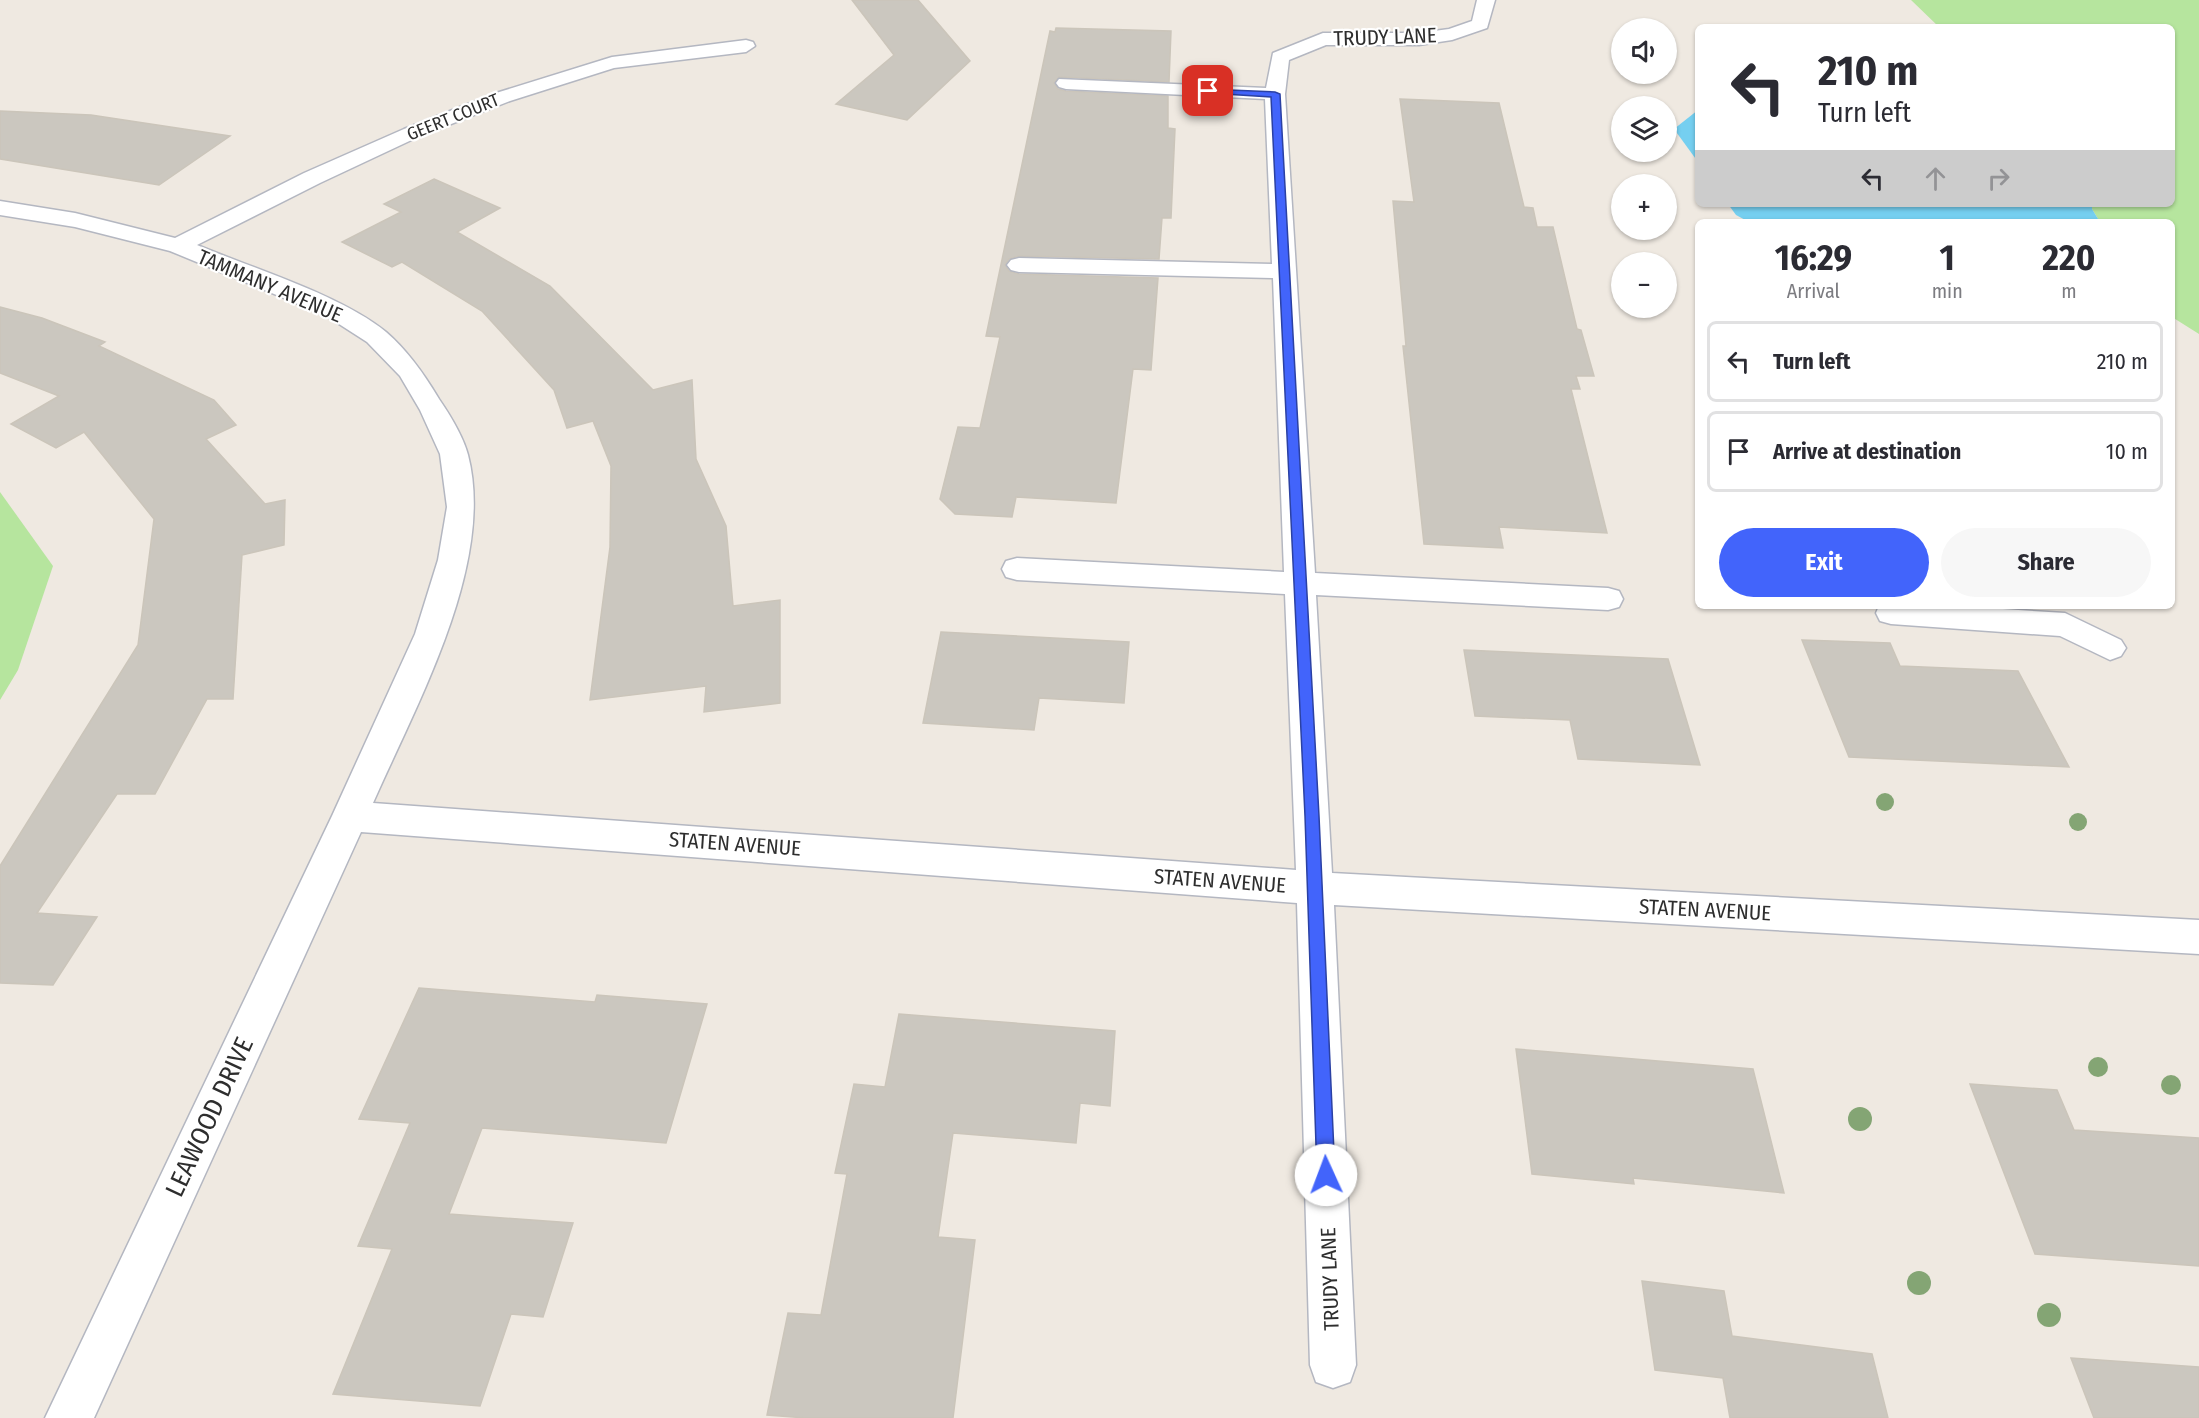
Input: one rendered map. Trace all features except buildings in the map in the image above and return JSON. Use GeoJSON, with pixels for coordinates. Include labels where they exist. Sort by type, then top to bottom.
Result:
{"type":"FeatureCollection","features":[{"type":"Feature","properties":{"kind":"street","name":"TRUDY LANE"},"geometry":{"type":"LineString","coordinates":[[1333,1365],[1315,888],[1275,94],[1280,57],[1323,39],[1419,39],[1452,34],[1480,24],[1486,0]]}},
{"type":"Feature","properties":{"kind":"street","name":"GEERT COURT"},"geometry":{"type":"LineString","coordinates":[[178,246],[312,178],[411,133],[503,97],[612,63],[747,46]]}},
{"type":"Feature","properties":{"kind":"street"},"geometry":{"type":"LineString","coordinates":[[1066,83],[1275,94]]}},
{"type":"Feature","properties":{"kind":"street","name":"TAMMANY AVENUE"},"geometry":{"type":"LineString","coordinates":[[0,208],[75,220],[178,246],[334,310],[376,337],[410,372],[454,454],[461,507],[450,571],[431,634],[350,816]]}},
{"type":"Feature","properties":{"kind":"street"},"geometry":{"type":"LineString","coordinates":[[1019,265],[1285,271]]}},
{"type":"Feature","properties":{"kind":"street"},"geometry":{"type":"LineString","coordinates":[[1017,569],[1608,599]]}},
{"type":"Feature","properties":{"kind":"street"},"geometry":{"type":"LineString","coordinates":[[1891,613],[2065,625],[2110,648]]}},
{"type":"Feature","properties":{"kind":"street","name":"STATEN AVENUE"},"geometry":{"type":"LineString","coordinates":[[350,816],[1315,888],[2199,938]]}},
{"type":"Feature","properties":{"kind":"street","name":"LEAWOOD DRIVE"},"geometry":{"type":"LineString","coordinates":[[69,1418],[350,816]]}},
{"type":"Feature","properties":{"kind":"green space"},"geometry":{"type":"Polygon","coordinates":[[[1911,0],[2199,0],[2199,334],[2175,319],[2175,219],[2098,219],[2092,209],[2092,207],[2175,207],[2175,24],[1936,24],[1911,0]]]}},
{"type":"Feature","properties":{"kind":"green space"},"geometry":{"type":"Polygon","coordinates":[[[0,492],[53,566],[18,670],[0,700],[0,492]]]}},
{"type":"Feature","properties":{"kind":"water"},"geometry":{"type":"Polygon","coordinates":[[[1695,112],[1695,158],[1677,133],[1677,127],[1695,112]]]}},
{"type":"Feature","properties":{"kind":"water"},"geometry":{"type":"Polygon","coordinates":[[[1730,207],[2092,207],[2098,219],[1743,219],[1736,215],[1730,207]]]}},
{"type":"Feature","properties":{"kind":"route"},"geometry":{"type":"LineString","coordinates":[[1208,91],[1275,94],[1312,816],[1326,1175]]}}]}
